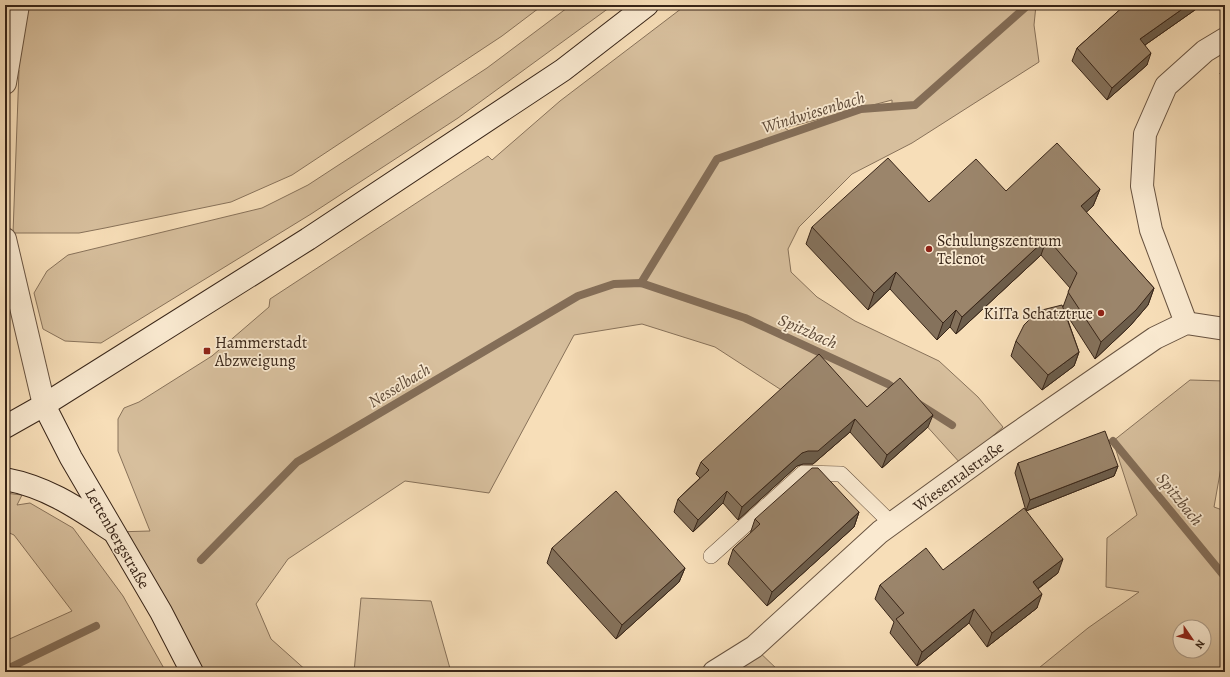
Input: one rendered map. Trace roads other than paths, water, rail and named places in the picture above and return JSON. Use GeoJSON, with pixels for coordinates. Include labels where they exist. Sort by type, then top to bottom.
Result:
{"type":"FeatureCollection","features":[{"type":"Feature","properties":{"kind":"street"},"geometry":{"type":"LineString","coordinates":[[5,83],[18,5]]}},
{"type":"Feature","properties":{"kind":"street"},"geometry":{"type":"LineString","coordinates":[[5,427],[44,405],[308,238],[564,70],[647,5]]}},
{"type":"Feature","properties":{"kind":"street"},"geometry":{"type":"LineString","coordinates":[[1225,39],[1206,51],[1166,86],[1145,134],[1142,186],[1151,230],[1186,323],[1225,329]]}},
{"type":"Feature","properties":{"kind":"street","name":"Lettenbergstraße"},"geometry":{"type":"LineString","coordinates":[[5,239],[44,405],[71,458],[161,612],[192,672]]}},
{"type":"Feature","properties":{"kind":"street","name":"Wiesentalstraße"},"geometry":{"type":"LineString","coordinates":[[714,672],[754,646],[874,538],[892,524],[1000,445],[1148,343],[1186,323]]}},
{"type":"Feature","properties":{"kind":"street"},"geometry":{"type":"LineString","coordinates":[[5,479],[39,488],[67,501],[114,532]]}},
{"type":"Feature","properties":{"kind":"lane"},"geometry":{"type":"LineString","coordinates":[[711,556],[803,473],[841,474],[892,524]]}},
{"type":"Feature","properties":{"kind":"waterway","name":"Windwiesenbach"},"geometry":{"type":"LineString","coordinates":[[641,283],[717,159],[861,109],[915,105],[1028,5]]}},
{"type":"Feature","properties":{"kind":"waterway","name":"Nesselbach"},"geometry":{"type":"LineString","coordinates":[[201,560],[297,462],[578,296],[614,284],[641,283],[745,318],[888,384],[899,391]]}},
{"type":"Feature","properties":{"kind":"waterway","name":"Spitzbach"},"geometry":{"type":"LineString","coordinates":[[919,404],[952,425]]}},
{"type":"Feature","properties":{"kind":"waterway","name":"Spitzbach"},"geometry":{"type":"LineString","coordinates":[[1113,441],[1225,577]]}},
{"type":"Feature","properties":{"kind":"waterway","name":"Nesselbach"},"geometry":{"type":"LineString","coordinates":[[5,670],[96,626]]}},
{"type":"Feature","properties":{"kind":"place","name":"Schulungszentrum Telenot"},"geometry":{"type":"Point","coordinates":[929,249]}},
{"type":"Feature","properties":{"kind":"place","name":"KiITa Schatztrue"},"geometry":{"type":"Point","coordinates":[1101,313]}},
{"type":"Feature","properties":{"kind":"place","name":"Hammerstadt Abzweigung"},"geometry":{"type":"Point","coordinates":[207,351]}}]}
